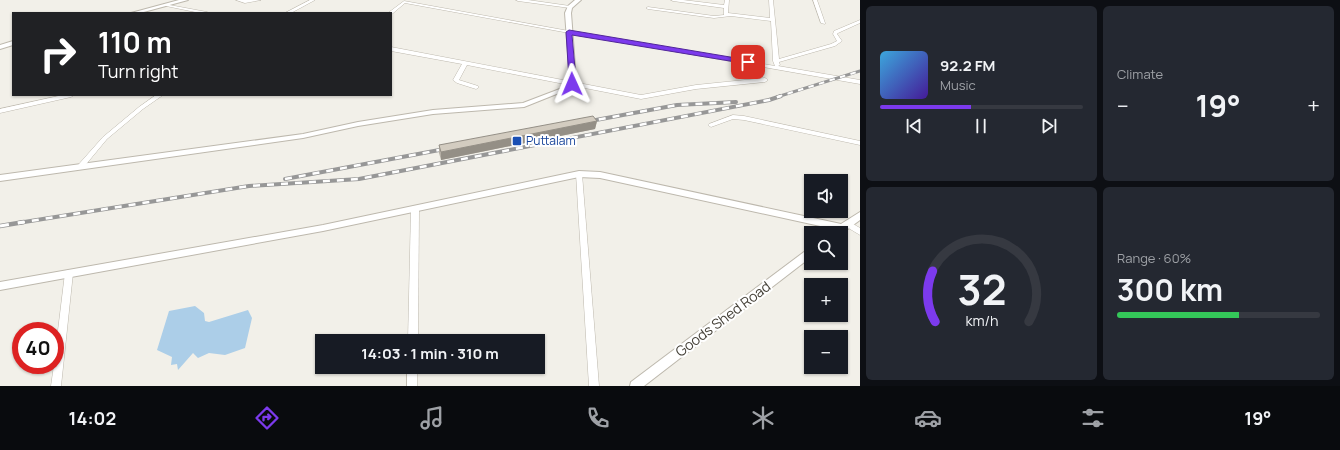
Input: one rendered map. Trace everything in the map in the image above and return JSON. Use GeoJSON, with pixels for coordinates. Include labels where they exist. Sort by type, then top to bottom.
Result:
{"type":"FeatureCollection","features":[{"type":"Feature","properties":{"kind":"street"},"geometry":{"type":"LineString","coordinates":[[138,12],[185,0]]}},
{"type":"Feature","properties":{"kind":"street"},"geometry":{"type":"LineString","coordinates":[[238,0],[245,2],[259,0]]}},
{"type":"Feature","properties":{"kind":"street"},"geometry":{"type":"LineString","coordinates":[[289,12],[314,0]]}},
{"type":"Feature","properties":{"kind":"street"},"geometry":{"type":"LineString","coordinates":[[518,0],[570,7]]}},
{"type":"Feature","properties":{"kind":"street"},"geometry":{"type":"LineString","coordinates":[[0,178],[303,136],[358,124],[433,112],[524,105],[551,96],[572,84],[573,80],[568,13],[570,7],[578,0]]}},
{"type":"Feature","properties":{"kind":"street"},"geometry":{"type":"LineString","coordinates":[[673,0],[726,7]]}},
{"type":"Feature","properties":{"kind":"street"},"geometry":{"type":"LineString","coordinates":[[726,0],[726,13],[729,15]]}},
{"type":"Feature","properties":{"kind":"street"},"geometry":{"type":"LineString","coordinates":[[771,0],[777,67]]}},
{"type":"Feature","properties":{"kind":"street"},"geometry":{"type":"LineString","coordinates":[[815,0],[823,23]]}},
{"type":"Feature","properties":{"kind":"street"},"geometry":{"type":"LineString","coordinates":[[391,12],[404,2],[860,82]]}},
{"type":"Feature","properties":{"kind":"street"},"geometry":{"type":"LineString","coordinates":[[166,5],[202,12]]}},
{"type":"Feature","properties":{"kind":"street"},"geometry":{"type":"LineString","coordinates":[[648,8],[714,17],[729,15],[772,20]]}},
{"type":"Feature","properties":{"kind":"street"},"geometry":{"type":"LineString","coordinates":[[776,61],[833,44],[840,40],[835,35],[836,32],[860,21]]}},
{"type":"Feature","properties":{"kind":"street"},"geometry":{"type":"LineString","coordinates":[[0,47],[12,44]]}},
{"type":"Feature","properties":{"kind":"street"},"geometry":{"type":"LineString","coordinates":[[392,49],[641,97],[696,87],[765,80]]}},
{"type":"Feature","properties":{"kind":"street"},"geometry":{"type":"LineString","coordinates":[[465,63],[456,80],[476,86]]}},
{"type":"Feature","properties":{"kind":"street"},"geometry":{"type":"LineString","coordinates":[[0,111],[67,96]]}},
{"type":"Feature","properties":{"kind":"street"},"geometry":{"type":"LineString","coordinates":[[81,166],[105,138],[140,108],[158,96]]}},
{"type":"Feature","properties":{"kind":"street"},"geometry":{"type":"LineString","coordinates":[[711,125],[733,117],[744,118],[860,143]]}},
{"type":"Feature","properties":{"kind":"street"},"geometry":{"type":"LineString","coordinates":[[579,174],[594,386]]}},
{"type":"Feature","properties":{"kind":"street"},"geometry":{"type":"LineString","coordinates":[[0,286],[323,228],[579,174],[600,175],[833,226]]}},
{"type":"Feature","properties":{"kind":"street"},"geometry":{"type":"LineString","coordinates":[[413,334],[415,209]]}},
{"type":"Feature","properties":{"kind":"street"},"geometry":{"type":"LineString","coordinates":[[845,226],[860,215]]}},
{"type":"Feature","properties":{"kind":"street"},"geometry":{"type":"LineString","coordinates":[[848,229],[860,232]]}},
{"type":"Feature","properties":{"kind":"street","name":"Goods Shed Road"},"geometry":{"type":"LineString","coordinates":[[635,386],[804,257]]}},
{"type":"Feature","properties":{"kind":"street"},"geometry":{"type":"LineString","coordinates":[[56,386],[69,273]]}},
{"type":"Feature","properties":{"kind":"street"},"geometry":{"type":"LineString","coordinates":[[412,374],[412,386]]}},
{"type":"Feature","properties":{"kind":"water"},"geometry":{"type":"Polygon","coordinates":[[[195,306],[204,313],[205,321],[209,322],[248,310],[252,318],[245,348],[225,355],[209,353],[198,358],[193,353],[178,370],[177,364],[171,365],[172,357],[157,350],[169,311],[195,306]]]}},
{"type":"Feature","properties":{"kind":"building"},"geometry":{"type":"Polygon","coordinates":[[[593,116],[597,121],[441,152],[439,145],[593,116]]]}},
{"type":"Feature","properties":{"kind":"railway"},"geometry":{"type":"LineString","coordinates":[[777,97],[860,71]]}},
{"type":"Feature","properties":{"kind":"railway"},"geometry":{"type":"LineString","coordinates":[[18,223],[249,186],[359,179],[769,100],[781,96]]}},
{"type":"Feature","properties":{"kind":"railway"},"geometry":{"type":"LineString","coordinates":[[585,122],[677,105],[736,102]]}},
{"type":"Feature","properties":{"kind":"railway"},"geometry":{"type":"LineString","coordinates":[[285,179],[450,148]]}},
{"type":"Feature","properties":{"kind":"railway"},"geometry":{"type":"LineString","coordinates":[[18,223],[24,222]]}},
{"type":"Feature","properties":{"kind":"railway"},"geometry":{"type":"LineString","coordinates":[[0,226],[18,223]]}},
{"type":"Feature","properties":{"kind":"place","name":"Puttalam"},"geometry":{"type":"Point","coordinates":[517,141]}},
{"type":"Feature","properties":{"kind":"route"},"geometry":{"type":"LineString","coordinates":[[572,84],[573,80],[569,32],[748,62]]}}]}
